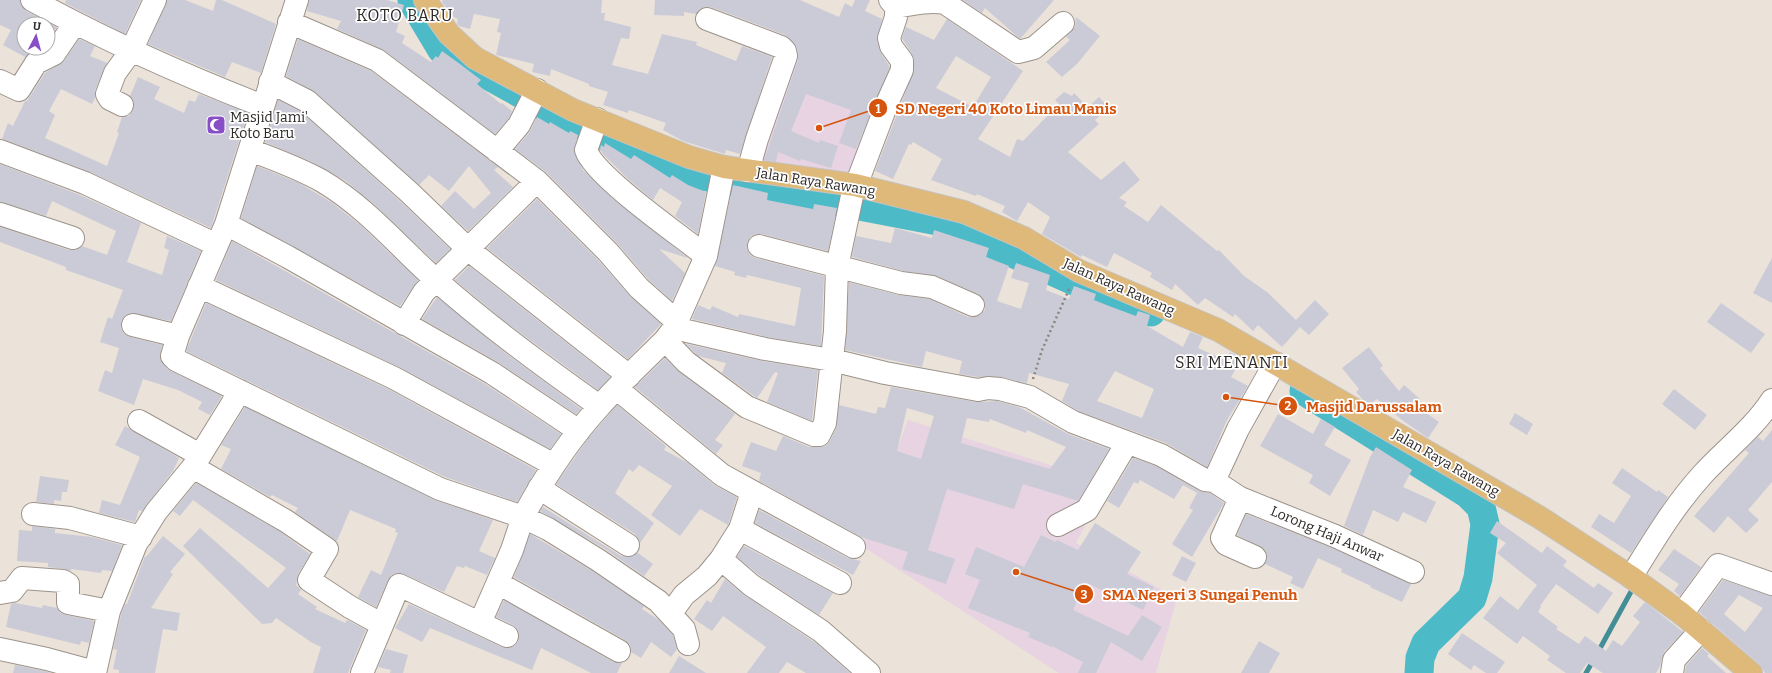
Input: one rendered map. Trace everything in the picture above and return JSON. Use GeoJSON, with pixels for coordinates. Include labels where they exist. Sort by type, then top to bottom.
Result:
{"type":"FeatureCollection","features":[{"type":"Feature","properties":{"kind":"main road","name":"Jalan Raya Rawang"},"geometry":{"type":"LineString","coordinates":[[425,0],[449,34],[475,58],[532,99],[573,110],[688,157],[721,178],[748,171],[852,198],[964,212],[1024,238],[1079,271],[1218,330],[1271,371],[1539,517],[1631,577],[1682,614],[1743,670]]}},
{"type":"Feature","properties":{"kind":"street"},"geometry":{"type":"LineString","coordinates":[[32,0],[131,51],[189,77],[263,106]]}},
{"type":"Feature","properties":{"kind":"street"},"geometry":{"type":"LineString","coordinates":[[122,105],[110,99],[106,94],[115,73],[131,51],[155,0]]}},
{"type":"Feature","properties":{"kind":"street"},"geometry":{"type":"LineString","coordinates":[[297,0],[226,224],[171,353],[176,360],[440,489],[523,517],[548,529],[598,560],[658,601],[670,612],[684,629],[688,644]]}},
{"type":"Feature","properties":{"kind":"street"},"geometry":{"type":"LineString","coordinates":[[289,22],[377,60],[537,181],[608,252],[639,288],[672,329],[686,362],[747,407],[814,435],[819,435],[822,432],[825,423],[832,360],[837,268],[852,198],[902,70],[902,61],[891,46],[889,38],[896,17],[893,3],[928,1],[939,1],[945,3],[1018,52],[1034,48],[1063,23]]}},
{"type":"Feature","properties":{"kind":"street"},"geometry":{"type":"LineString","coordinates":[[707,19],[781,47],[786,51],[786,56],[757,139],[748,171]]}},
{"type":"Feature","properties":{"kind":"street"},"geometry":{"type":"LineString","coordinates":[[0,81],[19,90],[36,64],[54,54],[75,23]]}},
{"type":"Feature","properties":{"kind":"street"},"geometry":{"type":"LineString","coordinates":[[270,82],[307,101],[410,193],[469,250],[623,382],[722,475],[854,547]]}},
{"type":"Feature","properties":{"kind":"street"},"geometry":{"type":"LineString","coordinates":[[497,151],[519,125],[532,99]]}},
{"type":"Feature","properties":{"kind":"street"},"geometry":{"type":"LineString","coordinates":[[597,120],[586,150],[594,165],[616,185],[706,256]]}},
{"type":"Feature","properties":{"kind":"street"},"geometry":{"type":"LineString","coordinates":[[250,150],[295,167],[323,182],[364,212],[436,280],[513,344],[599,406]]}},
{"type":"Feature","properties":{"kind":"street"},"geometry":{"type":"LineString","coordinates":[[0,151],[86,183],[217,245]]}},
{"type":"Feature","properties":{"kind":"street"},"geometry":{"type":"LineString","coordinates":[[480,623],[498,583],[523,517],[554,465],[579,430],[599,406],[672,329],[706,256],[721,178]]}},
{"type":"Feature","properties":{"kind":"street"},"geometry":{"type":"LineString","coordinates":[[404,324],[424,292],[469,250],[537,181]]}},
{"type":"Feature","properties":{"kind":"street"},"geometry":{"type":"LineString","coordinates":[[0,214],[73,238]]}},
{"type":"Feature","properties":{"kind":"street"},"geometry":{"type":"LineString","coordinates":[[226,224],[288,257],[492,373],[579,430]]}},
{"type":"Feature","properties":{"kind":"street"},"geometry":{"type":"LineString","coordinates":[[759,246],[837,268],[901,283],[932,287],[973,305]]}},
{"type":"Feature","properties":{"kind":"street"},"geometry":{"type":"LineString","coordinates":[[199,286],[394,378],[554,465]]}},
{"type":"Feature","properties":{"kind":"street"},"geometry":{"type":"LineString","coordinates":[[133,325],[178,336]]}},
{"type":"Feature","properties":{"kind":"street","name":"Lorong Haji Anwar"},"geometry":{"type":"LineString","coordinates":[[672,329],[765,349],[832,360],[885,373],[957,387],[978,390],[988,388],[1000,389],[1030,397],[1073,422],[1127,444],[1161,455],[1205,480],[1214,481],[1240,498],[1335,536],[1413,572]]}},
{"type":"Feature","properties":{"kind":"street"},"geometry":{"type":"LineString","coordinates":[[1214,481],[1238,429],[1271,371]]}},
{"type":"Feature","properties":{"kind":"street"},"geometry":{"type":"LineString","coordinates":[[0,649],[39,657],[95,673],[109,611],[136,544],[156,512],[196,461],[240,390]]}},
{"type":"Feature","properties":{"kind":"street"},"geometry":{"type":"LineString","coordinates":[[1631,577],[1668,517],[1704,474],[1736,443],[1772,400]]}},
{"type":"Feature","properties":{"kind":"street"},"geometry":{"type":"LineString","coordinates":[[139,421],[327,549],[309,580],[350,607],[381,624]]}},
{"type":"Feature","properties":{"kind":"street"},"geometry":{"type":"LineString","coordinates":[[1058,525],[1087,510],[1127,444]]}},
{"type":"Feature","properties":{"kind":"street"},"geometry":{"type":"LineString","coordinates":[[539,488],[628,545]]}},
{"type":"Feature","properties":{"kind":"street"},"geometry":{"type":"LineString","coordinates":[[670,612],[684,595],[708,576],[721,559],[740,529],[752,492]]}},
{"type":"Feature","properties":{"kind":"street"},"geometry":{"type":"LineString","coordinates":[[1240,498],[1222,538],[1226,544],[1255,557]]}},
{"type":"Feature","properties":{"kind":"street"},"geometry":{"type":"LineString","coordinates":[[33,514],[70,518],[141,537]]}},
{"type":"Feature","properties":{"kind":"street"},"geometry":{"type":"LineString","coordinates":[[740,529],[840,583]]}},
{"type":"Feature","properties":{"kind":"street"},"geometry":{"type":"LineString","coordinates":[[721,559],[751,585],[821,631],[869,673]]}},
{"type":"Feature","properties":{"kind":"street"},"geometry":{"type":"LineString","coordinates":[[1682,614],[1718,565],[1772,584]]}},
{"type":"Feature","properties":{"kind":"street"},"geometry":{"type":"LineString","coordinates":[[0,593],[12,591],[22,578],[62,581],[68,584],[68,603],[109,611]]}},
{"type":"Feature","properties":{"kind":"street"},"geometry":{"type":"LineString","coordinates":[[498,583],[619,651]]}},
{"type":"Feature","properties":{"kind":"street"},"geometry":{"type":"LineString","coordinates":[[362,673],[381,624],[399,585],[507,636]]}},
{"type":"Feature","properties":{"kind":"street"},"geometry":{"type":"LineString","coordinates":[[1672,673],[1674,660],[1701,630]]}},
{"type":"Feature","properties":{"kind":"path"},"geometry":{"type":"LineString","coordinates":[[1030,397],[1033,375],[1042,350],[1070,287]]}},
{"type":"Feature","properties":{"kind":"shaded area"},"geometry":{"type":"Polygon","coordinates":[[[791,60],[886,96],[855,177],[752,161],[791,60]]]}},
{"type":"Feature","properties":{"kind":"shaded area"},"geometry":{"type":"Polygon","coordinates":[[[908,420],[1107,483],[1076,543],[1177,598],[1156,673],[1059,673],[862,546],[908,420]]]}},
{"type":"Feature","properties":{"kind":"building"},"geometry":{"type":"Polygon","coordinates":[[[0,0],[20,0],[21,6],[26,11],[36,16],[16,16],[16,52],[3,45],[11,30],[0,25],[0,0]]]}},
{"type":"Feature","properties":{"kind":"building"},"geometry":{"type":"Polygon","coordinates":[[[66,0],[141,0],[125,34],[65,3],[66,0]]]}},
{"type":"Feature","properties":{"kind":"building"},"geometry":{"type":"Polygon","coordinates":[[[167,0],[185,0],[213,11],[216,0],[222,0],[276,24],[261,73],[232,62],[225,77],[148,44],[167,0]]]}},
{"type":"Feature","properties":{"kind":"building"},"geometry":{"type":"Polygon","coordinates":[[[309,0],[387,0],[404,5],[396,32],[405,36],[402,43],[431,62],[436,56],[438,58],[442,51],[481,80],[477,84],[512,111],[509,118],[495,134],[384,50],[337,29],[341,21],[307,11],[309,0]]]}},
{"type":"Feature","properties":{"kind":"building"},"geometry":{"type":"Polygon","coordinates":[[[443,0],[602,0],[601,13],[605,13],[604,20],[631,27],[629,39],[621,38],[612,65],[648,74],[662,34],[697,42],[696,45],[736,61],[742,46],[772,57],[740,154],[726,150],[725,154],[683,141],[663,130],[666,123],[629,110],[628,113],[603,105],[608,92],[589,86],[589,84],[551,69],[550,76],[532,72],[534,64],[496,55],[501,33],[497,32],[500,19],[474,14],[470,29],[459,26],[457,24],[458,19],[452,16],[442,2],[443,0]]]}},
{"type":"Feature","properties":{"kind":"building"},"geometry":{"type":"Polygon","coordinates":[[[655,0],[800,0],[839,17],[845,3],[852,7],[855,0],[870,0],[865,11],[882,19],[877,41],[881,53],[890,67],[856,149],[839,143],[851,110],[806,94],[791,131],[819,143],[820,140],[838,146],[831,168],[801,159],[800,161],[778,152],[776,162],[764,160],[798,60],[797,49],[794,43],[785,35],[711,7],[699,9],[696,14],[684,12],[684,16],[654,15],[655,0]]]}},
{"type":"Feature","properties":{"kind":"building"},"geometry":{"type":"Polygon","coordinates":[[[963,0],[1054,0],[1020,39],[985,8],[982,13],[963,0]]]}},
{"type":"Feature","properties":{"kind":"building"},"geometry":{"type":"Polygon","coordinates":[[[1076,17],[1100,36],[1077,64],[1062,77],[1046,62],[1070,40],[1066,37],[1075,27],[1076,17]]]}},
{"type":"Feature","properties":{"kind":"building"},"geometry":{"type":"Polygon","coordinates":[[[947,19],[1023,71],[978,139],[1010,157],[1017,139],[1023,141],[1059,104],[1055,100],[1064,92],[1072,96],[1074,93],[1088,107],[1099,97],[1109,108],[1095,120],[1099,124],[1068,152],[1101,180],[1124,161],[1140,180],[1119,198],[1127,202],[1124,206],[1148,222],[1161,205],[1217,251],[1219,250],[1244,276],[1267,292],[1296,320],[1315,300],[1329,314],[1309,335],[1300,327],[1282,347],[1258,325],[1253,331],[1235,314],[1233,317],[1205,298],[1198,305],[1175,284],[1172,290],[1150,277],[1152,273],[1114,253],[1107,267],[1082,255],[1081,257],[1042,234],[1050,217],[1028,202],[1017,221],[1002,212],[1005,206],[977,194],[976,196],[931,180],[942,159],[913,142],[911,145],[909,144],[893,179],[875,171],[914,70],[912,54],[902,38],[906,27],[934,40],[947,19]],[[956,56],[936,88],[973,107],[991,77],[956,56]]]}},
{"type":"Feature","properties":{"kind":"building"},"geometry":{"type":"Polygon","coordinates":[[[79,39],[95,46],[90,56],[107,63],[95,90],[95,98],[92,104],[61,89],[49,111],[55,115],[45,138],[107,166],[119,133],[117,132],[122,117],[129,116],[133,110],[134,104],[130,96],[138,77],[160,87],[154,99],[184,113],[189,100],[195,102],[199,94],[248,113],[211,228],[90,172],[2,139],[8,123],[13,126],[25,101],[27,101],[45,73],[64,61],[79,39]]]}},
{"type":"Feature","properties":{"kind":"building"},"geometry":{"type":"Polygon","coordinates":[[[298,39],[371,71],[498,167],[494,170],[513,187],[468,231],[441,206],[455,191],[474,209],[491,193],[469,166],[449,191],[429,175],[419,185],[315,92],[286,76],[298,39]]]}},
{"type":"Feature","properties":{"kind":"building"},"geometry":{"type":"Polygon","coordinates":[[[278,100],[300,111],[401,202],[450,249],[436,263],[376,206],[346,181],[310,161],[265,142],[278,100]]]}},
{"type":"Feature","properties":{"kind":"building"},"geometry":{"type":"Polygon","coordinates":[[[537,117],[549,124],[550,122],[569,133],[570,131],[578,135],[574,151],[583,170],[613,199],[688,258],[659,249],[685,273],[672,301],[648,279],[617,243],[546,172],[515,149],[529,133],[537,117]]]}},
{"type":"Feature","properties":{"kind":"building"},"geometry":{"type":"Polygon","coordinates":[[[605,143],[631,159],[634,155],[670,178],[672,175],[688,185],[706,192],[698,234],[675,216],[682,202],[660,188],[653,200],[629,180],[603,154],[600,149],[601,145],[604,147],[605,143]]]}},
{"type":"Feature","properties":{"kind":"building"},"geometry":{"type":"Polygon","coordinates":[[[0,164],[80,195],[141,223],[127,262],[162,275],[169,250],[164,248],[167,236],[201,251],[171,321],[130,313],[124,317],[121,322],[121,328],[124,334],[130,337],[162,345],[160,359],[167,369],[222,396],[210,415],[198,409],[202,402],[178,390],[143,379],[134,405],[98,391],[105,370],[112,373],[119,348],[100,342],[108,317],[112,319],[123,290],[66,270],[66,267],[0,242],[0,227],[69,250],[76,250],[82,246],[107,255],[116,231],[52,201],[46,216],[0,202],[0,164]]]}},
{"type":"Feature","properties":{"kind":"building"},"geometry":{"type":"Polygon","coordinates":[[[257,166],[299,183],[331,202],[359,224],[418,280],[400,306],[241,218],[257,166]]]}},
{"type":"Feature","properties":{"kind":"building"},"geometry":{"type":"Polygon","coordinates":[[[733,185],[768,193],[767,200],[813,209],[814,204],[837,208],[828,251],[762,234],[756,234],[750,237],[747,243],[747,249],[750,255],[755,258],[824,276],[821,346],[767,337],[692,319],[698,305],[710,310],[712,306],[738,317],[739,314],[795,326],[801,288],[747,275],[746,278],[734,275],[735,272],[715,266],[733,185]]]}},
{"type":"Feature","properties":{"kind":"building"},"geometry":{"type":"Polygon","coordinates":[[[537,199],[599,261],[630,296],[661,324],[628,359],[487,248],[537,199]]]}},
{"type":"Feature","properties":{"kind":"building"},"geometry":{"type":"Polygon","coordinates":[[[895,228],[932,238],[934,230],[989,248],[986,257],[1009,266],[997,301],[1021,309],[1029,283],[1011,278],[1016,263],[1050,275],[1046,290],[1069,299],[1074,286],[1096,294],[1094,300],[1109,306],[1136,316],[1138,311],[1150,315],[1147,326],[1183,347],[1190,332],[1203,337],[1198,348],[1225,360],[1230,352],[1242,358],[1231,377],[1248,386],[1227,420],[1207,467],[1166,443],[1078,411],[1062,401],[1069,384],[1029,373],[1027,383],[1001,377],[978,377],[959,374],[962,361],[926,351],[922,367],[845,350],[849,282],[898,295],[929,299],[968,317],[980,315],[985,310],[983,298],[978,294],[937,276],[903,271],[852,257],[856,236],[891,243],[895,228]],[[1115,371],[1097,401],[1142,418],[1154,389],[1115,371]]]}},
{"type":"Feature","properties":{"kind":"building"},"geometry":{"type":"Polygon","coordinates":[[[232,241],[485,384],[561,434],[550,449],[399,367],[216,280],[232,241]]]}},
{"type":"Feature","properties":{"kind":"building"},"geometry":{"type":"Polygon","coordinates":[[[1772,258],[1772,303],[1753,293],[1772,258]]]}},
{"type":"Feature","properties":{"kind":"building"},"geometry":{"type":"Polygon","coordinates":[[[469,266],[610,377],[598,390],[503,320],[455,280],[469,266]]]}},
{"type":"Feature","properties":{"kind":"building"},"geometry":{"type":"Polygon","coordinates":[[[437,297],[508,355],[581,409],[576,414],[498,362],[422,319],[437,297]]]}},
{"type":"Feature","properties":{"kind":"building"},"geometry":{"type":"Polygon","coordinates":[[[206,303],[388,389],[536,470],[517,502],[445,477],[186,351],[206,303]]]}},
{"type":"Feature","properties":{"kind":"building"},"geometry":{"type":"Polygon","coordinates":[[[1721,303],[1765,334],[1751,353],[1707,322],[1721,303]]]}},
{"type":"Feature","properties":{"kind":"building"},"geometry":{"type":"Polygon","coordinates":[[[686,344],[762,361],[818,370],[812,421],[767,402],[778,373],[775,372],[757,398],[722,373],[726,363],[698,356],[686,344]]]}},
{"type":"Feature","properties":{"kind":"building"},"geometry":{"type":"Polygon","coordinates":[[[1369,347],[1383,366],[1380,368],[1399,391],[1404,385],[1420,399],[1415,405],[1439,422],[1428,438],[1402,420],[1377,399],[1370,404],[1363,400],[1356,392],[1359,389],[1342,368],[1369,347]]]}},
{"type":"Feature","properties":{"kind":"building"},"geometry":{"type":"Polygon","coordinates":[[[665,358],[679,372],[735,414],[715,440],[723,445],[716,454],[635,387],[665,358]]]}},
{"type":"Feature","properties":{"kind":"building"},"geometry":{"type":"Polygon","coordinates":[[[891,387],[976,402],[998,401],[1021,408],[1068,434],[1109,449],[1078,501],[1023,484],[1014,509],[947,489],[928,550],[955,559],[946,584],[902,569],[908,552],[861,537],[759,481],[761,473],[742,466],[751,442],[776,451],[783,436],[809,447],[825,446],[830,441],[836,428],[839,405],[876,414],[878,407],[885,408],[891,387]],[[907,408],[897,451],[921,459],[934,416],[907,408]],[[967,418],[961,443],[1050,469],[1066,447],[1027,430],[1026,433],[990,419],[989,422],[967,418]]]}},
{"type":"Feature","properties":{"kind":"building"},"geometry":{"type":"Polygon","coordinates":[[[1674,389],[1707,415],[1695,430],[1662,404],[1674,389]]]}},
{"type":"Feature","properties":{"kind":"building"},"geometry":{"type":"Polygon","coordinates":[[[617,405],[666,446],[664,450],[688,463],[714,485],[737,497],[728,525],[700,509],[680,536],[651,515],[672,486],[639,465],[633,472],[629,469],[615,493],[654,523],[640,543],[635,534],[556,484],[587,440],[617,405]]]}},
{"type":"Feature","properties":{"kind":"building"},"geometry":{"type":"Polygon","coordinates":[[[245,407],[435,500],[493,520],[479,551],[495,558],[487,575],[465,566],[464,568],[457,566],[444,592],[404,574],[397,573],[391,575],[376,607],[358,597],[371,570],[381,575],[398,533],[395,532],[396,529],[350,510],[337,541],[295,512],[298,508],[272,495],[270,497],[221,469],[231,449],[221,445],[245,407]]]}},
{"type":"Feature","properties":{"kind":"building"},"geometry":{"type":"Polygon","coordinates":[[[1515,413],[1533,424],[1527,435],[1509,424],[1515,413]]]}},
{"type":"Feature","properties":{"kind":"building"},"geometry":{"type":"Polygon","coordinates":[[[1278,414],[1313,434],[1321,419],[1335,427],[1324,445],[1351,460],[1330,496],[1309,483],[1313,475],[1260,446],[1278,414]]]}},
{"type":"Feature","properties":{"kind":"building"},"geometry":{"type":"Polygon","coordinates":[[[125,426],[179,458],[173,471],[142,511],[139,510],[135,522],[99,513],[102,500],[120,505],[140,457],[115,445],[125,426]]]}},
{"type":"Feature","properties":{"kind":"building"},"geometry":{"type":"Polygon","coordinates":[[[1772,430],[1772,482],[1748,510],[1759,520],[1746,533],[1728,516],[1714,533],[1694,516],[1749,453],[1745,450],[1758,437],[1763,441],[1772,430]]]}},
{"type":"Feature","properties":{"kind":"building"},"geometry":{"type":"Polygon","coordinates":[[[1376,447],[1412,470],[1403,487],[1436,502],[1426,523],[1403,512],[1398,522],[1373,510],[1363,535],[1344,526],[1370,457],[1376,447]]]}},
{"type":"Feature","properties":{"kind":"building"},"geometry":{"type":"Polygon","coordinates":[[[1133,458],[1156,466],[1199,491],[1210,493],[1224,503],[1192,557],[1172,544],[1193,510],[1189,508],[1197,493],[1183,485],[1174,499],[1140,480],[1138,484],[1134,482],[1119,508],[1107,501],[1133,458]]]}},
{"type":"Feature","properties":{"kind":"building"},"geometry":{"type":"Polygon","coordinates":[[[1622,468],[1657,492],[1658,490],[1668,497],[1631,553],[1591,527],[1599,514],[1614,523],[1631,496],[1612,483],[1622,468]]]}},
{"type":"Feature","properties":{"kind":"building"},"geometry":{"type":"Polygon","coordinates":[[[40,476],[69,480],[67,492],[62,492],[61,501],[54,500],[54,504],[36,502],[40,476]]]}},
{"type":"Feature","properties":{"kind":"building"},"geometry":{"type":"Polygon","coordinates":[[[196,483],[279,531],[310,554],[298,574],[296,585],[301,590],[298,594],[317,607],[315,609],[345,623],[347,620],[366,630],[348,673],[313,673],[321,647],[311,642],[276,618],[272,623],[262,624],[183,546],[200,528],[268,588],[286,568],[193,500],[180,516],[173,511],[196,483]]]}},
{"type":"Feature","properties":{"kind":"building"},"geometry":{"type":"Polygon","coordinates":[[[543,507],[621,556],[628,557],[638,553],[653,564],[644,576],[605,549],[540,511],[543,507]]]}},
{"type":"Feature","properties":{"kind":"building"},"geometry":{"type":"Polygon","coordinates":[[[759,510],[848,558],[861,561],[853,575],[755,523],[759,510]]]}},
{"type":"Feature","properties":{"kind":"building"},"geometry":{"type":"Polygon","coordinates":[[[1246,514],[1330,547],[1411,584],[1402,602],[1341,572],[1342,569],[1318,558],[1303,589],[1290,583],[1293,577],[1265,564],[1267,556],[1265,549],[1237,535],[1246,514]]]}},
{"type":"Feature","properties":{"kind":"building"},"geometry":{"type":"Polygon","coordinates":[[[1497,521],[1542,553],[1547,546],[1567,561],[1563,566],[1594,588],[1598,583],[1613,593],[1598,614],[1556,584],[1540,606],[1541,607],[1538,612],[1558,627],[1556,629],[1579,644],[1585,636],[1606,651],[1613,640],[1622,646],[1640,622],[1633,616],[1645,602],[1683,632],[1664,652],[1660,666],[1656,673],[1603,673],[1587,663],[1580,673],[1566,673],[1547,660],[1550,656],[1523,636],[1517,644],[1483,618],[1500,596],[1518,610],[1537,585],[1497,553],[1506,543],[1490,533],[1497,521]]]}},
{"type":"Feature","properties":{"kind":"building"},"geometry":{"type":"Polygon","coordinates":[[[1095,523],[1141,552],[1127,574],[1154,587],[1143,610],[1085,582],[1073,610],[1128,636],[1142,615],[1162,627],[1142,661],[1111,642],[1096,673],[1078,673],[1083,662],[1052,646],[1028,637],[1030,633],[968,608],[980,580],[965,574],[976,547],[1024,567],[1041,535],[1056,542],[1057,540],[1078,550],[1095,523]]]}},
{"type":"Feature","properties":{"kind":"building"},"geometry":{"type":"Polygon","coordinates":[[[32,526],[55,529],[55,533],[92,537],[122,545],[112,571],[102,570],[101,573],[71,569],[71,571],[48,567],[48,563],[17,561],[19,530],[32,531],[32,526]]]}},
{"type":"Feature","properties":{"kind":"building"},"geometry":{"type":"Polygon","coordinates":[[[530,534],[591,570],[644,606],[642,609],[659,620],[673,635],[677,649],[671,657],[651,642],[641,658],[631,652],[630,645],[625,640],[514,577],[530,534]]]}},
{"type":"Feature","properties":{"kind":"building"},"geometry":{"type":"Polygon","coordinates":[[[163,536],[185,554],[170,572],[173,574],[151,608],[180,613],[177,631],[163,629],[155,673],[119,673],[119,670],[113,669],[117,650],[113,649],[121,615],[125,604],[127,604],[145,556],[146,557],[163,536]]]}},
{"type":"Feature","properties":{"kind":"building"},"geometry":{"type":"Polygon","coordinates":[[[744,546],[833,593],[819,615],[759,575],[737,557],[744,546]]]}},
{"type":"Feature","properties":{"kind":"building"},"geometry":{"type":"Polygon","coordinates":[[[1674,549],[1701,567],[1680,596],[1674,591],[1679,584],[1658,570],[1674,549]]]}},
{"type":"Feature","properties":{"kind":"building"},"geometry":{"type":"Polygon","coordinates":[[[1182,556],[1196,563],[1186,582],[1172,575],[1182,556]]]}},
{"type":"Feature","properties":{"kind":"building"},"geometry":{"type":"Polygon","coordinates":[[[725,579],[744,595],[816,643],[850,673],[806,673],[787,662],[779,673],[747,673],[766,647],[723,616],[712,631],[694,619],[707,600],[711,603],[725,579]]]}},
{"type":"Feature","properties":{"kind":"building"},"geometry":{"type":"Polygon","coordinates":[[[1723,580],[1772,596],[1772,673],[1765,673],[1759,664],[1699,612],[1723,580]],[[1739,595],[1724,614],[1745,632],[1763,608],[1739,595]]]}},
{"type":"Feature","properties":{"kind":"building"},"geometry":{"type":"Polygon","coordinates":[[[504,600],[613,662],[622,663],[617,673],[591,673],[541,648],[532,670],[430,628],[422,642],[395,628],[409,604],[502,647],[508,648],[514,646],[518,642],[519,635],[517,629],[513,625],[496,617],[504,600]]]}},
{"type":"Feature","properties":{"kind":"building"},"geometry":{"type":"Polygon","coordinates":[[[15,603],[42,608],[43,605],[57,608],[60,613],[94,621],[89,643],[81,641],[80,645],[6,627],[11,604],[15,603]]]}},
{"type":"Feature","properties":{"kind":"building"},"geometry":{"type":"Polygon","coordinates":[[[1462,633],[1505,662],[1497,673],[1486,673],[1474,665],[1471,670],[1448,654],[1462,633]]]}},
{"type":"Feature","properties":{"kind":"building"},"geometry":{"type":"Polygon","coordinates":[[[1259,641],[1280,653],[1269,673],[1241,673],[1259,641]]]}},
{"type":"Feature","properties":{"kind":"building"},"geometry":{"type":"Polygon","coordinates":[[[1702,648],[1709,654],[1707,656],[1726,673],[1685,673],[1686,666],[1702,648]]]}},
{"type":"Feature","properties":{"kind":"building"},"geometry":{"type":"Polygon","coordinates":[[[386,649],[408,655],[403,673],[390,673],[391,670],[378,667],[386,649]]]}},
{"type":"Feature","properties":{"kind":"building"},"geometry":{"type":"Polygon","coordinates":[[[679,656],[706,673],[669,673],[679,656]]]}},
{"type":"Feature","properties":{"kind":"building"},"geometry":{"type":"Polygon","coordinates":[[[15,665],[44,671],[51,673],[13,673],[15,665]]]}},
{"type":"Feature","properties":{"kind":"waterway"},"geometry":{"type":"LineString","coordinates":[[412,0],[442,50],[576,124]]}},
{"type":"Feature","properties":{"kind":"waterway"},"geometry":{"type":"LineString","coordinates":[[600,134],[687,173],[943,222],[1092,289],[1151,312]]}},
{"type":"Feature","properties":{"kind":"waterway"},"geometry":{"type":"LineString","coordinates":[[1304,391],[1468,494],[1481,507],[1485,524],[1478,578],[1472,598],[1426,643],[1420,658],[1419,673]]}},
{"type":"Feature","properties":{"kind":"waterway"},"geometry":{"type":"LineString","coordinates":[[1598,652],[1633,588]]}},
{"type":"Feature","properties":{"kind":"waterway"},"geometry":{"type":"LineString","coordinates":[[1586,673],[1594,659]]}},
{"type":"Feature","properties":{"kind":"place","name":"Masjid Jami' Koto Baru"},"geometry":{"type":"Point","coordinates":[216,125]}},
{"type":"Feature","properties":{"kind":"place","name":"SD Negeri 40 Koto Limau Manis"},"geometry":{"type":"Point","coordinates":[819,128]}},
{"type":"Feature","properties":{"kind":"place","name":"Masjid Darussalam"},"geometry":{"type":"Point","coordinates":[1226,397]}},
{"type":"Feature","properties":{"kind":"place","name":"SMA Negeri 3 Sungai Penuh"},"geometry":{"type":"Point","coordinates":[1016,572]}},
{"type":"Feature","properties":{"kind":"district","name":"KOTO BARU"},"geometry":{"type":"Point","coordinates":[405,15]}},
{"type":"Feature","properties":{"kind":"district","name":"SRI MENANTI"},"geometry":{"type":"Point","coordinates":[1232,362]}}]}
